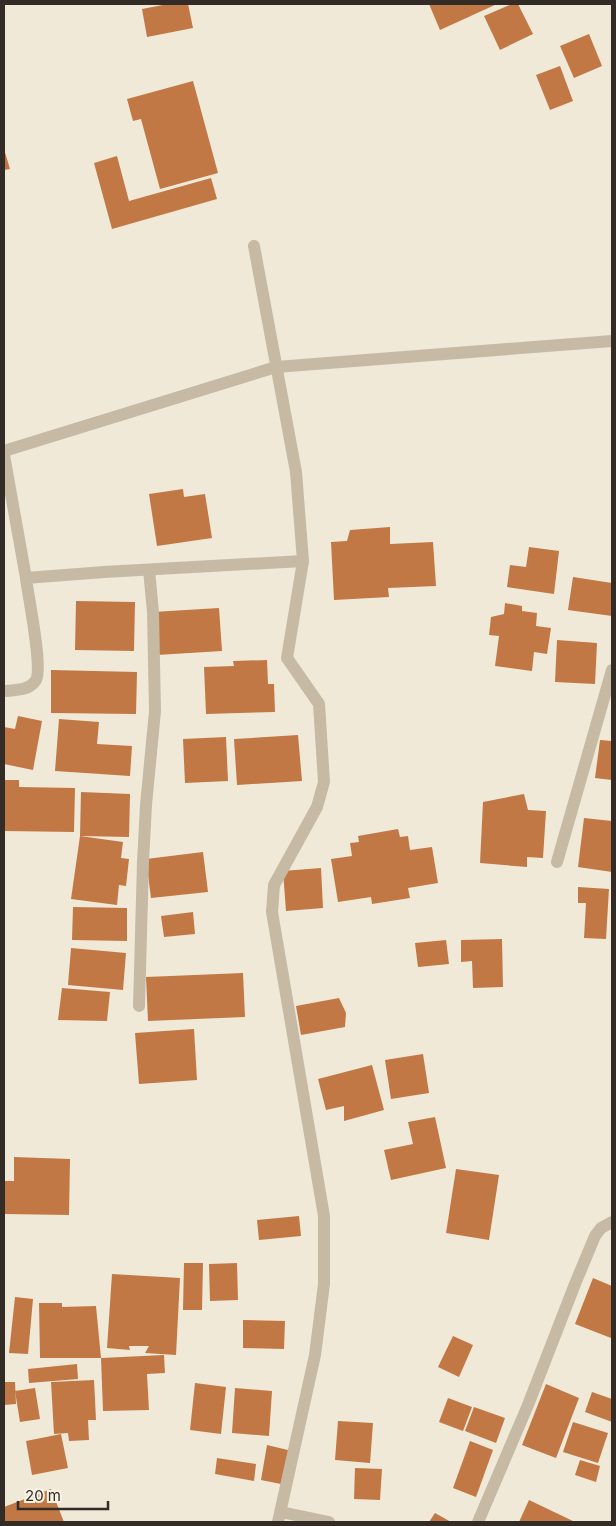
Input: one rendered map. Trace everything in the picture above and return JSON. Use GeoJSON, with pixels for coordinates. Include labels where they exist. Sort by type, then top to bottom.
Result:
{"type":"FeatureCollection","features":[{"type":"Feature","properties":{"kind":"street"},"geometry":{"type":"LineString","coordinates":[[254,246],[296,472],[303,561],[287,658],[319,704],[324,782],[317,807],[274,885],[272,912],[324,1216],[324,1284],[315,1355],[280,1517],[329,1522]]}},
{"type":"Feature","properties":{"kind":"street"},"geometry":{"type":"LineString","coordinates":[[4,451],[276,367],[612,341]]}},
{"type":"Feature","properties":{"kind":"street"},"geometry":{"type":"LineString","coordinates":[[4,455],[26,578],[38,665],[36,680],[25,690],[4,691]]}},
{"type":"Feature","properties":{"kind":"street"},"geometry":{"type":"LineString","coordinates":[[26,578],[303,561]]}},
{"type":"Feature","properties":{"kind":"street"},"geometry":{"type":"LineString","coordinates":[[139,1006],[142,862],[155,711],[153,612],[149,570]]}},
{"type":"Feature","properties":{"kind":"street"},"geometry":{"type":"LineString","coordinates":[[557,862],[612,670]]}},
{"type":"Feature","properties":{"kind":"street"},"geometry":{"type":"LineString","coordinates":[[478,1522],[528,1405],[574,1284],[595,1236],[601,1228],[612,1222]]}},
{"type":"Feature","properties":{"kind":"building"},"geometry":{"type":"Polygon","coordinates":[[[168,4],[188,4],[193,28],[147,37],[142,9],[168,4]]]}},
{"type":"Feature","properties":{"kind":"building"},"geometry":{"type":"Polygon","coordinates":[[[429,4],[497,4],[440,30],[429,4]]]}},
{"type":"Feature","properties":{"kind":"building"},"geometry":{"type":"Polygon","coordinates":[[[512,4],[518,4],[533,34],[500,50],[484,16],[512,4]]]}},
{"type":"Feature","properties":{"kind":"building"},"geometry":{"type":"Polygon","coordinates":[[[589,34],[602,66],[574,78],[560,46],[589,34]]]}},
{"type":"Feature","properties":{"kind":"building"},"geometry":{"type":"Polygon","coordinates":[[[560,66],[573,101],[550,110],[536,75],[560,66]]]}},
{"type":"Feature","properties":{"kind":"building"},"geometry":{"type":"Polygon","coordinates":[[[193,81],[218,173],[160,189],[141,119],[133,121],[127,99],[193,81]]]}},
{"type":"Feature","properties":{"kind":"building"},"geometry":{"type":"Polygon","coordinates":[[[4,149],[10,169],[4,170],[4,149]]]}},
{"type":"Feature","properties":{"kind":"building"},"geometry":{"type":"Polygon","coordinates":[[[117,156],[129,201],[211,178],[217,199],[112,229],[94,163],[117,156]]]}},
{"type":"Feature","properties":{"kind":"building"},"geometry":{"type":"Polygon","coordinates":[[[183,489],[184,497],[205,494],[212,538],[157,546],[149,494],[183,489]]]}},
{"type":"Feature","properties":{"kind":"building"},"geometry":{"type":"Polygon","coordinates":[[[390,527],[390,544],[433,542],[436,586],[388,588],[389,597],[334,600],[331,542],[347,541],[350,530],[390,527]]]}},
{"type":"Feature","properties":{"kind":"building"},"geometry":{"type":"Polygon","coordinates":[[[529,547],[559,551],[554,594],[507,587],[510,565],[526,567],[529,547]]]}},
{"type":"Feature","properties":{"kind":"building"},"geometry":{"type":"Polygon","coordinates":[[[573,577],[612,583],[612,616],[568,610],[573,577]]]}},
{"type":"Feature","properties":{"kind":"building"},"geometry":{"type":"Polygon","coordinates":[[[76,601],[135,602],[134,651],[75,650],[76,601]]]}},
{"type":"Feature","properties":{"kind":"building"},"geometry":{"type":"Polygon","coordinates":[[[505,603],[522,606],[522,611],[537,613],[536,626],[551,628],[547,654],[534,652],[532,671],[495,666],[499,636],[489,635],[491,617],[504,614],[505,603]]]}},
{"type":"Feature","properties":{"kind":"building"},"geometry":{"type":"Polygon","coordinates":[[[219,608],[222,651],[157,655],[153,612],[219,608]]]}},
{"type":"Feature","properties":{"kind":"building"},"geometry":{"type":"Polygon","coordinates":[[[557,640],[597,643],[595,684],[555,682],[557,640]]]}},
{"type":"Feature","properties":{"kind":"building"},"geometry":{"type":"Polygon","coordinates":[[[267,660],[268,684],[274,684],[275,712],[206,714],[204,667],[234,666],[233,661],[267,660]]]}},
{"type":"Feature","properties":{"kind":"building"},"geometry":{"type":"Polygon","coordinates":[[[51,670],[137,672],[136,714],[51,713],[51,670]]]}},
{"type":"Feature","properties":{"kind":"building"},"geometry":{"type":"Polygon","coordinates":[[[18,716],[42,721],[33,770],[4,764],[4,727],[15,729],[18,716]]]}},
{"type":"Feature","properties":{"kind":"building"},"geometry":{"type":"Polygon","coordinates":[[[59,719],[99,722],[97,744],[132,746],[130,776],[55,771],[59,719]]]}},
{"type":"Feature","properties":{"kind":"building"},"geometry":{"type":"Polygon","coordinates":[[[298,735],[302,781],[237,785],[234,739],[298,735]]]}},
{"type":"Feature","properties":{"kind":"building"},"geometry":{"type":"Polygon","coordinates":[[[226,737],[228,781],[185,783],[183,739],[226,737]]]}},
{"type":"Feature","properties":{"kind":"building"},"geometry":{"type":"Polygon","coordinates":[[[600,740],[612,741],[612,780],[595,778],[600,740]]]}},
{"type":"Feature","properties":{"kind":"building"},"geometry":{"type":"Polygon","coordinates":[[[4,780],[19,780],[19,787],[75,788],[74,832],[4,831],[4,780]]]}},
{"type":"Feature","properties":{"kind":"building"},"geometry":{"type":"Polygon","coordinates":[[[81,792],[130,794],[129,837],[80,836],[81,792]]]}},
{"type":"Feature","properties":{"kind":"building"},"geometry":{"type":"Polygon","coordinates":[[[524,794],[528,810],[546,811],[543,858],[527,857],[527,867],[480,863],[483,802],[524,794]]]}},
{"type":"Feature","properties":{"kind":"building"},"geometry":{"type":"Polygon","coordinates":[[[584,818],[612,821],[612,872],[578,867],[584,818]]]}},
{"type":"Feature","properties":{"kind":"building"},"geometry":{"type":"Polygon","coordinates":[[[398,829],[400,837],[408,836],[410,850],[432,847],[438,883],[408,888],[410,898],[372,904],[371,897],[338,902],[331,859],[352,856],[350,843],[359,842],[358,836],[398,829]]]}},
{"type":"Feature","properties":{"kind":"building"},"geometry":{"type":"Polygon","coordinates":[[[80,836],[123,842],[121,858],[129,859],[126,886],[119,885],[117,905],[71,899],[80,836]]]}},
{"type":"Feature","properties":{"kind":"building"},"geometry":{"type":"Polygon","coordinates":[[[203,852],[208,892],[151,898],[146,859],[203,852]]]}},
{"type":"Feature","properties":{"kind":"building"},"geometry":{"type":"Polygon","coordinates":[[[321,868],[323,908],[286,911],[283,871],[321,868]]]}},
{"type":"Feature","properties":{"kind":"building"},"geometry":{"type":"Polygon","coordinates":[[[578,887],[609,889],[606,939],[584,938],[586,903],[578,903],[578,887]]]}},
{"type":"Feature","properties":{"kind":"building"},"geometry":{"type":"Polygon","coordinates":[[[73,907],[127,908],[127,941],[72,940],[73,907]]]}},
{"type":"Feature","properties":{"kind":"building"},"geometry":{"type":"Polygon","coordinates":[[[193,912],[195,934],[164,937],[161,916],[193,912]]]}},
{"type":"Feature","properties":{"kind":"building"},"geometry":{"type":"Polygon","coordinates":[[[502,939],[503,987],[473,988],[472,961],[461,962],[461,940],[502,939]]]}},
{"type":"Feature","properties":{"kind":"building"},"geometry":{"type":"Polygon","coordinates":[[[446,940],[449,964],[418,967],[415,943],[446,940]]]}},
{"type":"Feature","properties":{"kind":"building"},"geometry":{"type":"Polygon","coordinates":[[[71,948],[126,953],[123,990],[68,985],[71,948]]]}},
{"type":"Feature","properties":{"kind":"building"},"geometry":{"type":"Polygon","coordinates":[[[243,973],[245,1017],[148,1021],[146,977],[243,973]]]}},
{"type":"Feature","properties":{"kind":"building"},"geometry":{"type":"Polygon","coordinates":[[[62,988],[110,992],[107,1021],[58,1020],[62,988]]]}},
{"type":"Feature","properties":{"kind":"building"},"geometry":{"type":"Polygon","coordinates":[[[339,998],[346,1013],[345,1027],[301,1035],[296,1006],[339,998]]]}},
{"type":"Feature","properties":{"kind":"building"},"geometry":{"type":"Polygon","coordinates":[[[194,1029],[197,1080],[139,1084],[135,1033],[194,1029]]]}},
{"type":"Feature","properties":{"kind":"building"},"geometry":{"type":"Polygon","coordinates":[[[423,1054],[429,1093],[391,1099],[385,1060],[423,1054]]]}},
{"type":"Feature","properties":{"kind":"building"},"geometry":{"type":"Polygon","coordinates":[[[372,1065],[384,1110],[344,1121],[344,1106],[326,1110],[318,1079],[372,1065]]]}},
{"type":"Feature","properties":{"kind":"building"},"geometry":{"type":"Polygon","coordinates":[[[435,1117],[446,1168],[391,1180],[384,1150],[413,1144],[408,1122],[435,1117]]]}},
{"type":"Feature","properties":{"kind":"building"},"geometry":{"type":"Polygon","coordinates":[[[14,1157],[70,1159],[69,1215],[4,1214],[4,1181],[14,1181],[14,1157]]]}},
{"type":"Feature","properties":{"kind":"building"},"geometry":{"type":"Polygon","coordinates":[[[456,1169],[499,1175],[489,1240],[446,1233],[456,1169]]]}},
{"type":"Feature","properties":{"kind":"building"},"geometry":{"type":"Polygon","coordinates":[[[299,1216],[301,1236],[259,1240],[257,1220],[299,1216]]]}},
{"type":"Feature","properties":{"kind":"building"},"geometry":{"type":"Polygon","coordinates":[[[184,1263],[203,1263],[202,1310],[183,1310],[184,1263]]]}},
{"type":"Feature","properties":{"kind":"building"},"geometry":{"type":"Polygon","coordinates":[[[237,1263],[238,1300],[210,1301],[209,1264],[237,1263]]]}},
{"type":"Feature","properties":{"kind":"building"},"geometry":{"type":"Polygon","coordinates":[[[112,1274],[180,1278],[176,1355],[145,1353],[149,1346],[129,1346],[130,1350],[107,1348],[112,1274]]]}},
{"type":"Feature","properties":{"kind":"building"},"geometry":{"type":"Polygon","coordinates":[[[593,1278],[612,1286],[611,1338],[575,1324],[593,1278]]]}},
{"type":"Feature","properties":{"kind":"building"},"geometry":{"type":"Polygon","coordinates":[[[15,1297],[33,1299],[28,1354],[9,1353],[15,1297]]]}},
{"type":"Feature","properties":{"kind":"building"},"geometry":{"type":"Polygon","coordinates":[[[39,1303],[62,1303],[62,1307],[96,1306],[101,1358],[40,1358],[39,1303]]]}},
{"type":"Feature","properties":{"kind":"building"},"geometry":{"type":"Polygon","coordinates":[[[243,1320],[285,1321],[284,1349],[243,1348],[243,1320]]]}},
{"type":"Feature","properties":{"kind":"building"},"geometry":{"type":"Polygon","coordinates":[[[453,1336],[473,1345],[459,1377],[438,1367],[453,1336]]]}},
{"type":"Feature","properties":{"kind":"building"},"geometry":{"type":"Polygon","coordinates":[[[164,1355],[165,1373],[147,1374],[149,1410],[103,1411],[101,1358],[164,1355]]]}},
{"type":"Feature","properties":{"kind":"building"},"geometry":{"type":"Polygon","coordinates":[[[77,1364],[78,1379],[29,1383],[28,1369],[77,1364]]]}},
{"type":"Feature","properties":{"kind":"building"},"geometry":{"type":"Polygon","coordinates":[[[94,1380],[96,1420],[88,1420],[89,1440],[69,1441],[68,1433],[54,1434],[51,1382],[94,1380]]]}},
{"type":"Feature","properties":{"kind":"building"},"geometry":{"type":"Polygon","coordinates":[[[4,1382],[15,1382],[16,1404],[4,1405],[4,1382]]]}},
{"type":"Feature","properties":{"kind":"building"},"geometry":{"type":"Polygon","coordinates":[[[195,1383],[226,1387],[221,1434],[190,1430],[195,1383]]]}},
{"type":"Feature","properties":{"kind":"building"},"geometry":{"type":"Polygon","coordinates":[[[546,1384],[579,1398],[556,1458],[522,1445],[546,1384]]]}},
{"type":"Feature","properties":{"kind":"building"},"geometry":{"type":"Polygon","coordinates":[[[35,1388],[40,1419],[20,1422],[15,1391],[35,1388]]]}},
{"type":"Feature","properties":{"kind":"building"},"geometry":{"type":"Polygon","coordinates":[[[235,1388],[272,1391],[269,1436],[232,1433],[235,1388]]]}},
{"type":"Feature","properties":{"kind":"building"},"geometry":{"type":"Polygon","coordinates":[[[592,1392],[612,1399],[612,1422],[585,1412],[592,1392]]]}},
{"type":"Feature","properties":{"kind":"building"},"geometry":{"type":"Polygon","coordinates":[[[448,1398],[472,1407],[463,1431],[439,1422],[448,1398]]]}},
{"type":"Feature","properties":{"kind":"building"},"geometry":{"type":"Polygon","coordinates":[[[474,1407],[505,1418],[496,1443],[465,1431],[474,1407]]]}},
{"type":"Feature","properties":{"kind":"building"},"geometry":{"type":"Polygon","coordinates":[[[338,1421],[373,1423],[370,1463],[335,1460],[338,1421]]]}},
{"type":"Feature","properties":{"kind":"building"},"geometry":{"type":"Polygon","coordinates":[[[573,1422],[608,1433],[598,1463],[563,1452],[573,1422]]]}},
{"type":"Feature","properties":{"kind":"building"},"geometry":{"type":"Polygon","coordinates":[[[61,1434],[68,1468],[32,1475],[26,1441],[61,1434]]]}},
{"type":"Feature","properties":{"kind":"building"},"geometry":{"type":"Polygon","coordinates":[[[470,1441],[493,1450],[476,1497],[453,1488],[470,1441]]]}},
{"type":"Feature","properties":{"kind":"building"},"geometry":{"type":"Polygon","coordinates":[[[267,1445],[292,1451],[286,1485],[261,1480],[267,1445]]]}},
{"type":"Feature","properties":{"kind":"building"},"geometry":{"type":"Polygon","coordinates":[[[217,1458],[256,1464],[254,1481],[215,1474],[217,1458]]]}},
{"type":"Feature","properties":{"kind":"building"},"geometry":{"type":"Polygon","coordinates":[[[580,1460],[600,1466],[596,1482],[575,1475],[580,1460]]]}},
{"type":"Feature","properties":{"kind":"building"},"geometry":{"type":"Polygon","coordinates":[[[355,1468],[382,1469],[380,1500],[354,1499],[355,1468]]]}},
{"type":"Feature","properties":{"kind":"building"},"geometry":{"type":"Polygon","coordinates":[[[51,1489],[64,1522],[4,1522],[4,1507],[51,1489]]]}},
{"type":"Feature","properties":{"kind":"building"},"geometry":{"type":"Polygon","coordinates":[[[529,1500],[575,1522],[519,1522],[529,1500]]]}},
{"type":"Feature","properties":{"kind":"building"},"geometry":{"type":"Polygon","coordinates":[[[435,1513],[451,1522],[429,1522],[435,1513]]]}}]}
